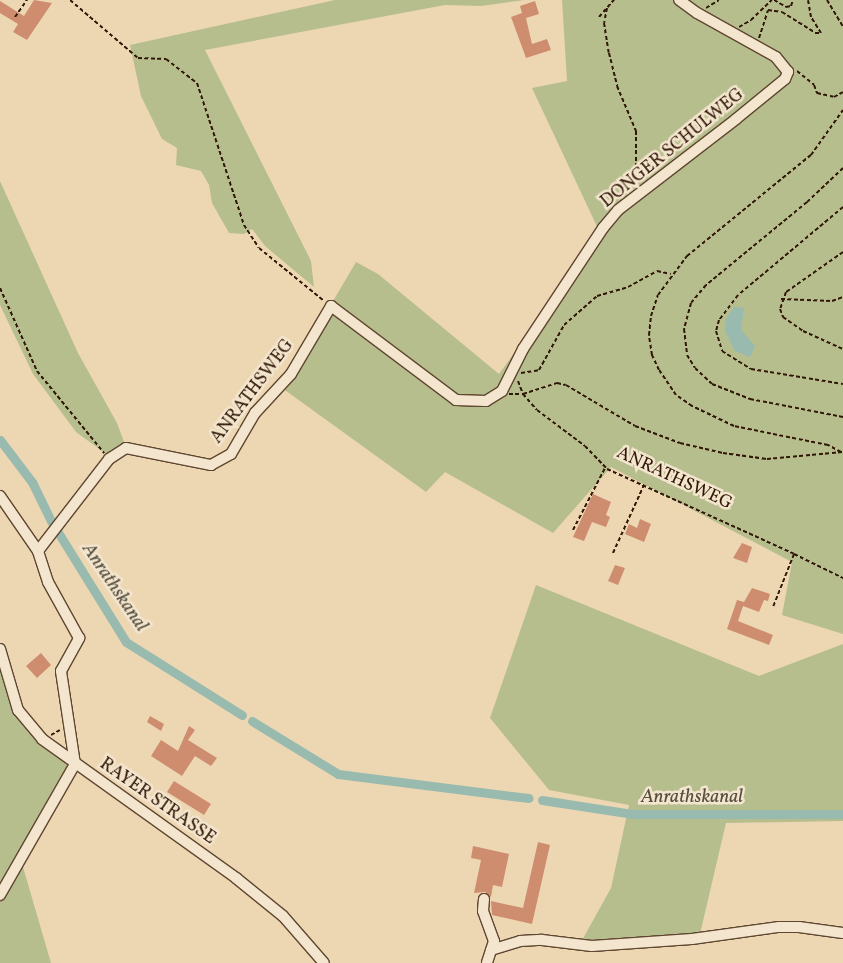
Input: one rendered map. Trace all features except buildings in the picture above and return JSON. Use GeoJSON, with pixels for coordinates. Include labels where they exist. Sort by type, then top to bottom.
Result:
{"type":"FeatureCollection","features":[{"type":"Feature","properties":{"kind":"street","name":"DONGER SCHULWEG"},"geometry":{"type":"LineString","coordinates":[[515,371],[603,228],[638,195],[703,147],[784,79],[788,72],[783,63],[697,13],[679,0]]}},
{"type":"Feature","properties":{"kind":"street"},"geometry":{"type":"LineString","coordinates":[[331,306],[456,400],[486,401],[502,391],[515,371]]}},
{"type":"Feature","properties":{"kind":"street","name":"ANRATHSWEG"},"geometry":{"type":"LineString","coordinates":[[38,551],[109,459],[126,448],[211,465],[231,454],[255,413],[291,374],[331,306]]}},
{"type":"Feature","properties":{"kind":"street"},"geometry":{"type":"LineString","coordinates":[[0,496],[38,551],[48,582],[79,638],[61,671],[71,724],[74,764],[0,895]]}},
{"type":"Feature","properties":{"kind":"street","name":"RAYER STRASSE"},"geometry":{"type":"LineString","coordinates":[[0,649],[18,710],[42,739],[74,764],[236,878],[283,916],[324,963]]}},
{"type":"Feature","properties":{"kind":"street"},"geometry":{"type":"LineString","coordinates":[[484,900],[483,911],[494,941],[487,963]]}},
{"type":"Feature","properties":{"kind":"street"},"geometry":{"type":"LineString","coordinates":[[491,950],[520,941],[542,940],[592,946],[692,939],[799,926],[843,933]]}},
{"type":"Feature","properties":{"kind":"path"},"geometry":{"type":"LineString","coordinates":[[15,17],[27,0]]}},
{"type":"Feature","properties":{"kind":"path"},"geometry":{"type":"LineString","coordinates":[[70,0],[138,58],[166,59],[196,83],[244,225],[259,248],[308,291],[331,306]]}},
{"type":"Feature","properties":{"kind":"path"},"geometry":{"type":"LineString","coordinates":[[599,17],[614,0]]}},
{"type":"Feature","properties":{"kind":"path"},"geometry":{"type":"LineString","coordinates":[[697,13],[719,0]]}},
{"type":"Feature","properties":{"kind":"path"},"geometry":{"type":"LineString","coordinates":[[731,32],[751,20],[773,0],[786,7],[791,6],[793,0]]}},
{"type":"Feature","properties":{"kind":"path"},"geometry":{"type":"LineString","coordinates":[[756,47],[768,10],[782,12],[815,33],[822,32],[811,17],[808,0]]}},
{"type":"Feature","properties":{"kind":"path"},"geometry":{"type":"LineString","coordinates":[[827,0],[843,27]]}},
{"type":"Feature","properties":{"kind":"path"},"geometry":{"type":"LineString","coordinates":[[607,8],[604,23],[608,53],[617,86],[636,131],[635,177],[638,195]]}},
{"type":"Feature","properties":{"kind":"path"},"geometry":{"type":"LineString","coordinates":[[793,63],[797,71],[814,85],[817,93],[834,98],[843,92]]}},
{"type":"Feature","properties":{"kind":"path"},"geometry":{"type":"LineString","coordinates":[[842,452],[828,445],[734,426],[676,396],[652,355],[649,335],[651,316],[671,274],[704,239],[811,155],[843,110]]}},
{"type":"Feature","properties":{"kind":"path"},"geometry":{"type":"LineString","coordinates":[[843,168],[807,202],[706,286],[691,303],[684,329],[687,356],[695,368],[712,384],[750,400],[843,417]]}},
{"type":"Feature","properties":{"kind":"path"},"geometry":{"type":"LineString","coordinates":[[843,207],[738,295],[719,320],[716,332],[722,351],[751,369],[843,384]]}},
{"type":"Feature","properties":{"kind":"path"},"geometry":{"type":"LineString","coordinates":[[843,252],[786,292],[781,299],[780,309],[789,322],[843,348]]}},
{"type":"Feature","properties":{"kind":"path"},"geometry":{"type":"LineString","coordinates":[[515,371],[539,370],[564,325],[597,296],[628,287],[657,271],[671,274]]}},
{"type":"Feature","properties":{"kind":"path"},"geometry":{"type":"LineString","coordinates":[[0,288],[37,371],[109,459]]}},
{"type":"Feature","properties":{"kind":"path"},"geometry":{"type":"LineString","coordinates":[[781,299],[832,301],[843,297]]}},
{"type":"Feature","properties":{"kind":"path","name":"ANRATHSWEG"},"geometry":{"type":"LineString","coordinates":[[515,371],[523,394],[537,410],[585,446],[606,467],[843,578]]}},
{"type":"Feature","properties":{"kind":"path"},"geometry":{"type":"LineString","coordinates":[[523,394],[557,383],[566,385],[635,426],[680,442],[723,453],[767,459],[810,458],[842,452]]}},
{"type":"Feature","properties":{"kind":"path"},"geometry":{"type":"LineString","coordinates":[[573,530],[606,467]]}},
{"type":"Feature","properties":{"kind":"path"},"geometry":{"type":"LineString","coordinates":[[613,553],[644,485]]}},
{"type":"Feature","properties":{"kind":"path"},"geometry":{"type":"LineString","coordinates":[[773,608],[794,554]]}},
{"type":"Feature","properties":{"kind":"path"},"geometry":{"type":"LineString","coordinates":[[42,739],[71,724]]}},
{"type":"Feature","properties":{"kind":"green space"},"geometry":{"type":"Polygon","coordinates":[[[335,0],[524,0],[481,6],[445,5],[205,50],[311,261],[314,287],[265,246],[252,229],[244,234],[229,233],[212,203],[209,185],[201,171],[176,165],[177,148],[162,139],[141,96],[130,45],[335,0]]]}},
{"type":"Feature","properties":{"kind":"green space"},"geometry":{"type":"Polygon","coordinates":[[[562,0],[843,0],[843,634],[782,615],[792,562],[611,467],[553,533],[445,472],[426,492],[282,388],[356,262],[378,274],[499,374],[600,233],[532,88],[567,81],[562,0]]]}},
{"type":"Feature","properties":{"kind":"green space"},"geometry":{"type":"Polygon","coordinates":[[[0,181],[78,353],[117,423],[127,450],[113,459],[76,432],[33,374],[0,305],[0,181]]]}},
{"type":"Feature","properties":{"kind":"green space"},"geometry":{"type":"Polygon","coordinates":[[[536,585],[759,676],[843,644],[843,821],[726,823],[700,934],[638,946],[581,942],[611,888],[629,805],[549,790],[490,718],[536,585]]]}},
{"type":"Feature","properties":{"kind":"green space"},"geometry":{"type":"Polygon","coordinates":[[[0,649],[18,710],[75,764],[23,867],[51,963],[0,963],[0,649]]]}},
{"type":"Feature","properties":{"kind":"water"},"geometry":{"type":"Polygon","coordinates":[[[734,307],[744,308],[741,330],[755,346],[750,357],[735,351],[725,331],[726,319],[734,307]]]}},
{"type":"Feature","properties":{"kind":"waterway","name":"Anrathskanal"},"geometry":{"type":"LineString","coordinates":[[0,440],[32,482],[51,521],[126,642],[242,715]]}},
{"type":"Feature","properties":{"kind":"waterway","name":"Anrathskanal"},"geometry":{"type":"LineString","coordinates":[[252,721],[338,774],[528,798]]}},
{"type":"Feature","properties":{"kind":"waterway","name":"Anrathskanal"},"geometry":{"type":"LineString","coordinates":[[542,800],[632,814],[843,814]]}}]}
